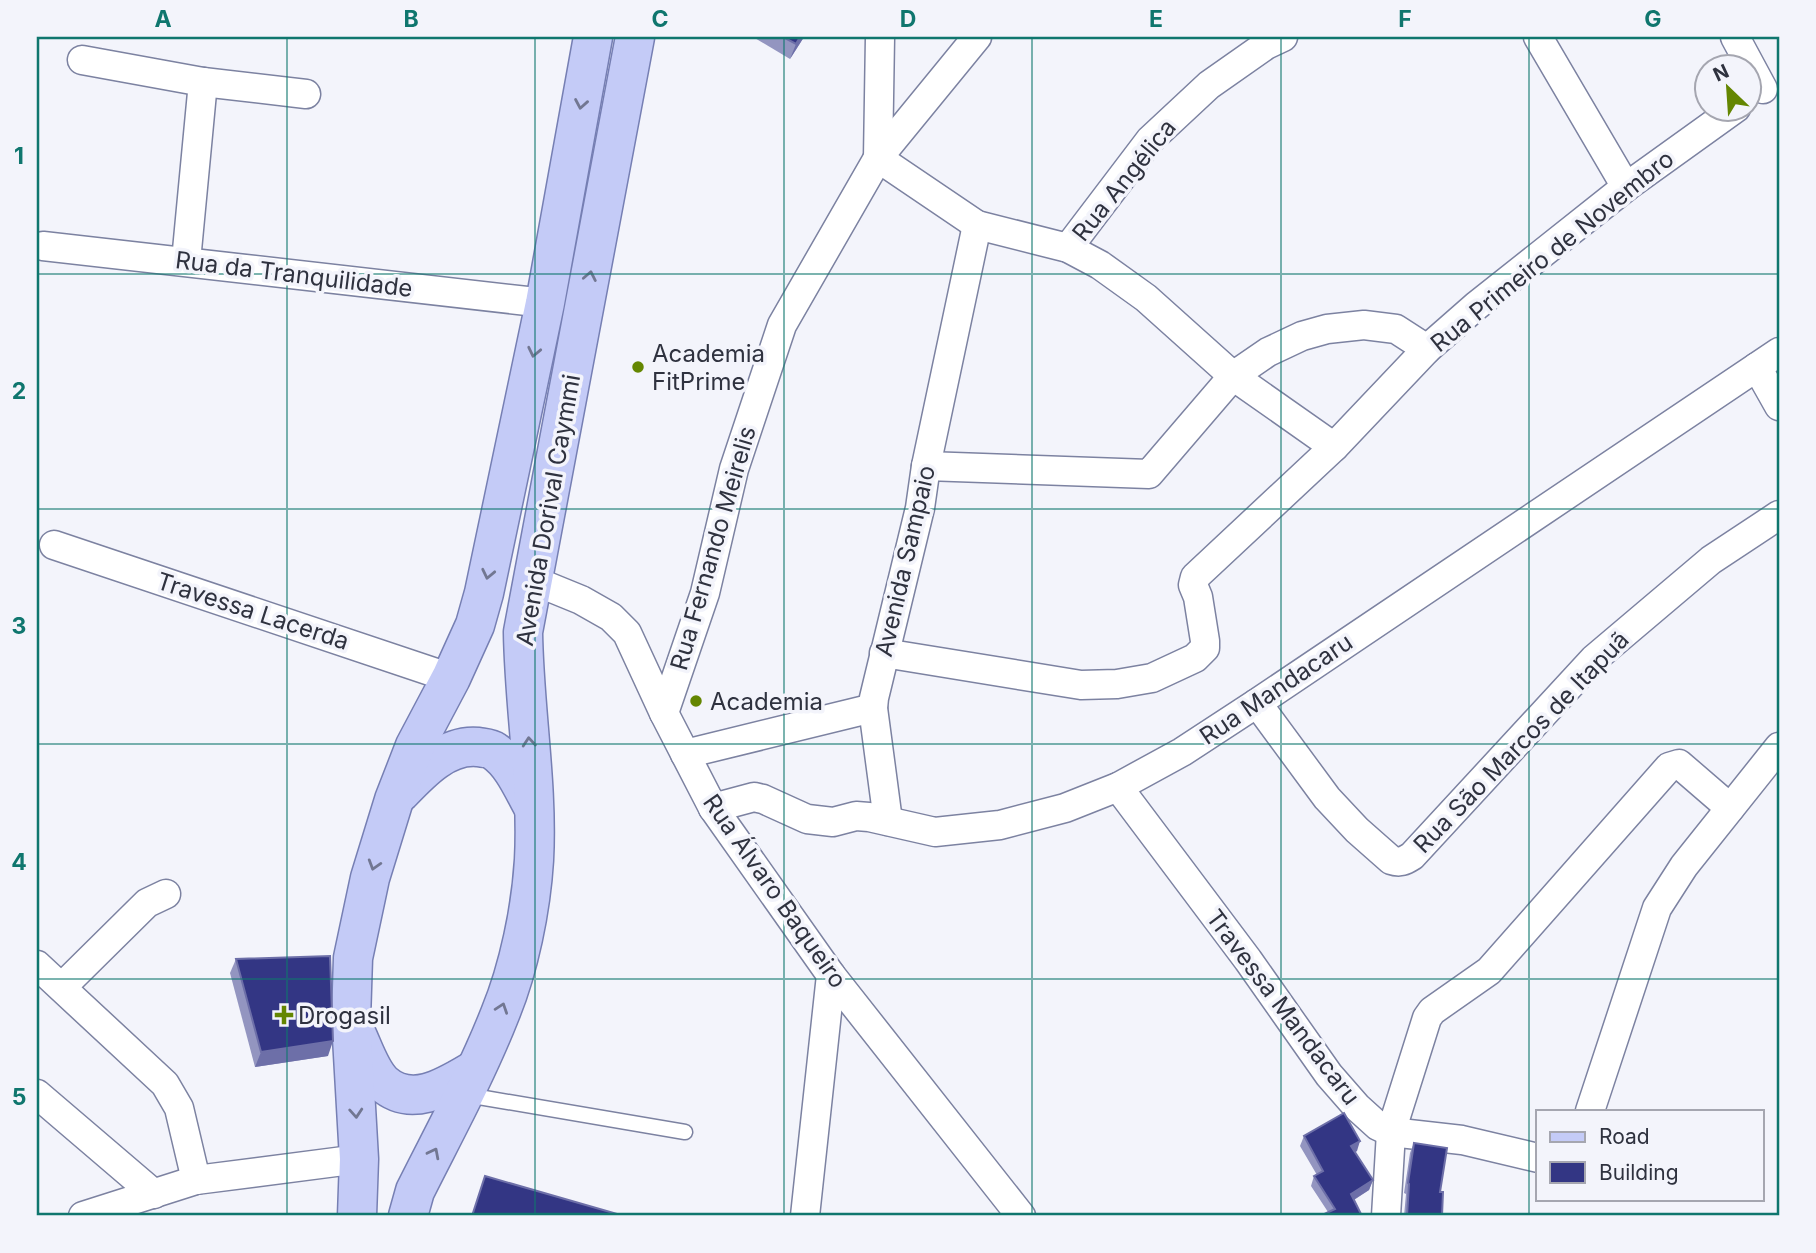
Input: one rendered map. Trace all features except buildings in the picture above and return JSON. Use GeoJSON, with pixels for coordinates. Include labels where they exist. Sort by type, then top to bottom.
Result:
{"type":"FeatureCollection","features":[{"type":"Feature","properties":{"kind":"main road","name":"Avenida Dorival Caymmi"},"geometry":{"type":"LineString","coordinates":[[357,1216],[359,1158],[351,1020],[353,958],[370,878],[394,800],[415,746],[452,678],[475,625],[484,593],[545,303],[593,37]]}},
{"type":"Feature","properties":{"kind":"main road","name":"Avenida Dorival Caymmi"},"geometry":{"type":"LineString","coordinates":[[408,1216],[415,1191],[501,1013],[524,936],[534,863],[535,810],[523,672],[523,632],[635,37]]}},
{"type":"Feature","properties":{"kind":"main road"},"geometry":{"type":"LineString","coordinates":[[394,800],[413,779],[435,761],[453,749],[472,747],[492,749],[505,761],[535,810]]}},
{"type":"Feature","properties":{"kind":"main road"},"geometry":{"type":"LineString","coordinates":[[351,1020],[374,1070],[383,1083],[398,1092],[411,1095],[430,1093],[468,1082]]}},
{"type":"Feature","properties":{"kind":"street"},"geometry":{"type":"LineString","coordinates":[[878,158],[880,37]]}},
{"type":"Feature","properties":{"kind":"street","name":"Rua Fernando Meirelis"},"geometry":{"type":"LineString","coordinates":[[664,713],[705,593],[734,468],[782,325],[878,158],[976,37]]}},
{"type":"Feature","properties":{"kind":"street","name":"Rua Angélica"},"geometry":{"type":"LineString","coordinates":[[878,158],[977,225],[1068,248],[1150,140],[1209,85],[1266,45],[1283,37]]}},
{"type":"Feature","properties":{"kind":"street"},"geometry":{"type":"LineString","coordinates":[[1538,37],[1626,187]]}},
{"type":"Feature","properties":{"kind":"street"},"geometry":{"type":"LineString","coordinates":[[82,60],[203,82],[306,94]]}},
{"type":"Feature","properties":{"kind":"street"},"geometry":{"type":"LineString","coordinates":[[186,261],[203,82]]}},
{"type":"Feature","properties":{"kind":"street","name":"Rua Primeiro de Novembro"},"geometry":{"type":"LineString","coordinates":[[884,653],[1081,685],[1118,684],[1152,678],[1195,658],[1205,648],[1198,597],[1193,582],[1225,549],[1334,447],[1427,349],[1476,306],[1626,187],[1717,122]]}},
{"type":"Feature","properties":{"kind":"street","name":"Avenida Sampaio"},"geometry":{"type":"LineString","coordinates":[[888,821],[873,708],[920,508],[926,466],[977,225]]}},
{"type":"Feature","properties":{"kind":"street","name":"Rua da Tranquilidade"},"geometry":{"type":"LineString","coordinates":[[43,246],[545,303]]}},
{"type":"Feature","properties":{"kind":"street"},"geometry":{"type":"LineString","coordinates":[[1068,248],[1100,265],[1146,298],[1233,376],[1334,447]]}},
{"type":"Feature","properties":{"kind":"street"},"geometry":{"type":"LineString","coordinates":[[926,466],[1149,474],[1233,376],[1268,352],[1302,336],[1326,329],[1364,326],[1396,329],[1427,349]]}},
{"type":"Feature","properties":{"kind":"street"},"geometry":{"type":"LineString","coordinates":[[1768,360],[1779,406]]}},
{"type":"Feature","properties":{"kind":"street","name":"Rua Mandacaru"},"geometry":{"type":"LineString","coordinates":[[713,808],[754,797],[807,819],[833,822],[856,816],[935,832],[1000,825],[1065,808],[1118,787],[1182,752],[1768,360]]}},
{"type":"Feature","properties":{"kind":"street","name":"Rua São Marcos de Itapuã"},"geometry":{"type":"LineString","coordinates":[[1256,703],[1327,798],[1357,830],[1391,860],[1404,861],[1412,856],[1594,659],[1711,560],[1779,514]]}},
{"type":"Feature","properties":{"kind":"street","name":"Travessa Lacerda"},"geometry":{"type":"LineString","coordinates":[[54,545],[452,678]]}},
{"type":"Feature","properties":{"kind":"street","name":"Rua Álvaro Baqueiro"},"geometry":{"type":"LineString","coordinates":[[533,580],[581,600],[611,617],[627,633],[713,808],[831,975],[1021,1216]]}},
{"type":"Feature","properties":{"kind":"street"},"geometry":{"type":"LineString","coordinates":[[685,754],[873,708]]}},
{"type":"Feature","properties":{"kind":"street"},"geometry":{"type":"LineString","coordinates":[[1590,1110],[1657,908],[1684,866],[1779,747]]}},
{"type":"Feature","properties":{"kind":"street"},"geometry":{"type":"LineString","coordinates":[[1386,1216],[1391,1132],[1427,1018],[1432,1011],[1489,971],[1669,767],[1679,764],[1730,808]]}},
{"type":"Feature","properties":{"kind":"street","name":"Travessa Mandacaru"},"geometry":{"type":"LineString","coordinates":[[1118,787],[1248,960],[1329,1074],[1357,1107],[1378,1126],[1391,1132],[1462,1140],[1536,1158]]}},
{"type":"Feature","properties":{"kind":"street"},"geometry":{"type":"LineString","coordinates":[[62,987],[147,903],[166,894]]}},
{"type":"Feature","properties":{"kind":"street"},"geometry":{"type":"LineString","coordinates":[[37,965],[165,1084],[179,1108],[196,1180]]}},
{"type":"Feature","properties":{"kind":"street"},"geometry":{"type":"LineString","coordinates":[[805,1216],[831,975]]}},
{"type":"Feature","properties":{"kind":"street"},"geometry":{"type":"LineString","coordinates":[[37,1094],[154,1194]]}},
{"type":"Feature","properties":{"kind":"street"},"geometry":{"type":"LineString","coordinates":[[86,1216],[196,1180],[359,1158]]}},
{"type":"Feature","properties":{"kind":"lane"},"geometry":{"type":"LineString","coordinates":[[468,1082],[685,1132]]}},
{"type":"Feature","properties":{"kind":"place","name":"Academia FitPrime"},"geometry":{"type":"Point","coordinates":[638,367]}},
{"type":"Feature","properties":{"kind":"place","name":"Academia"},"geometry":{"type":"Point","coordinates":[696,701]}},
{"type":"Feature","properties":{"kind":"place","name":"Drogasil"},"geometry":{"type":"Point","coordinates":[284,1015]}}]}
